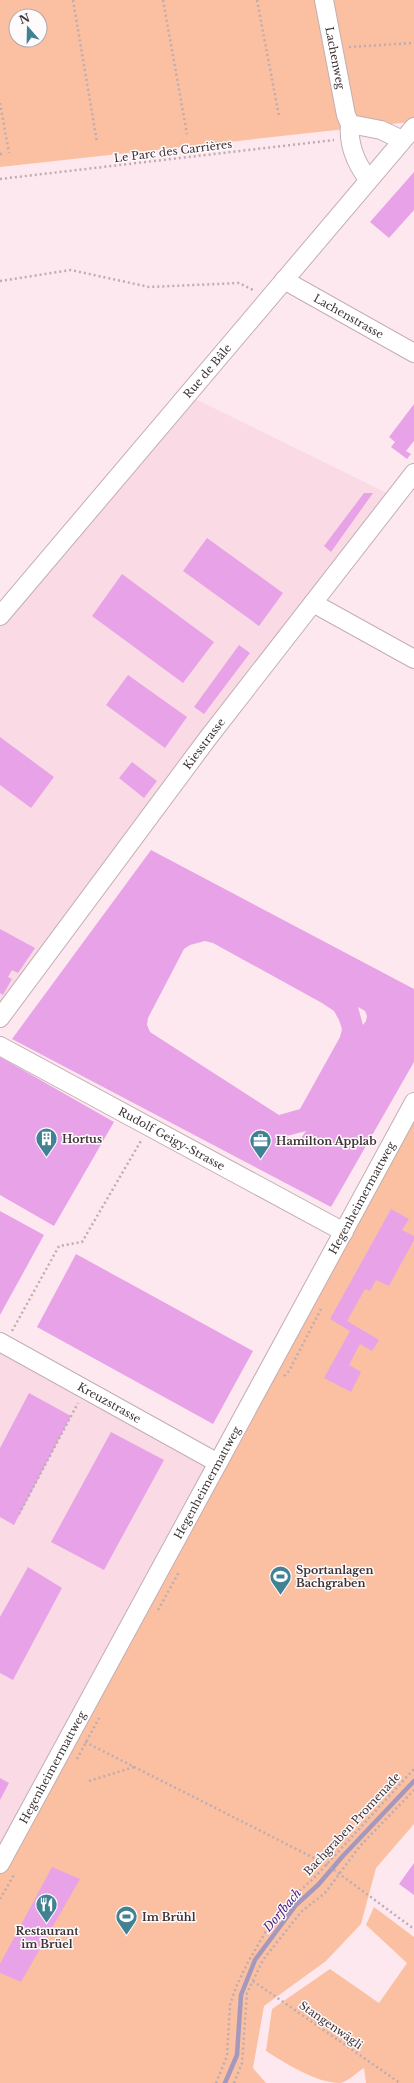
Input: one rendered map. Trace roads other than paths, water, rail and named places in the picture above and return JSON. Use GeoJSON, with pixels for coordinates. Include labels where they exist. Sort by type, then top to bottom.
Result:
{"type":"FeatureCollection","features":[{"type":"Feature","properties":{"kind":"street","name":"Lachenweg"},"geometry":{"type":"LineString","coordinates":[[324,0],[357,164],[368,179]]}},
{"type":"Feature","properties":{"kind":"street"},"geometry":{"type":"LineString","coordinates":[[349,126],[408,133]]}},
{"type":"Feature","properties":{"kind":"street","name":"Rue de Bâle"},"geometry":{"type":"LineString","coordinates":[[0,616],[408,133]]}},
{"type":"Feature","properties":{"kind":"street","name":"Lachenstrasse"},"geometry":{"type":"LineString","coordinates":[[284,280],[414,353]]}},
{"type":"Feature","properties":{"kind":"street","name":"Kiesstrasse"},"geometry":{"type":"LineString","coordinates":[[0,1018],[208,738],[414,473]]}},
{"type":"Feature","properties":{"kind":"street"},"geometry":{"type":"LineString","coordinates":[[313,603],[414,659]]}},
{"type":"Feature","properties":{"kind":"street","name":"Rudolf Geigy-Strasse"},"geometry":{"type":"LineString","coordinates":[[0,1046],[344,1232]]}},
{"type":"Feature","properties":{"kind":"street","name":"Hegenheimermattweg"},"geometry":{"type":"LineString","coordinates":[[0,1864],[414,1102]]}},
{"type":"Feature","properties":{"kind":"street","name":"Kreuzstrasse"},"geometry":{"type":"LineString","coordinates":[[2,1343],[218,1463]]}},
{"type":"Feature","properties":{"kind":"waterway","name":"Dorfbach"},"geometry":{"type":"LineString","coordinates":[[225,2083],[237,2055],[241,1995],[255,1960],[296,1905],[318,1885],[342,1857],[414,1781]]}},
{"type":"Feature","properties":{"kind":"place","name":"Hortus"},"geometry":{"type":"Point","coordinates":[46,1158]}},
{"type":"Feature","properties":{"kind":"place","name":"Hamilton Applab"},"geometry":{"type":"Point","coordinates":[260,1160]}},
{"type":"Feature","properties":{"kind":"place","name":"Sportanlagen Bachgraben"},"geometry":{"type":"Point","coordinates":[280,1596]}},
{"type":"Feature","properties":{"kind":"place","name":"Restaurant im Brüel"},"geometry":{"type":"Point","coordinates":[47,1924]}},
{"type":"Feature","properties":{"kind":"place","name":"Im Brühl"},"geometry":{"type":"Point","coordinates":[127,1936]}}]}
